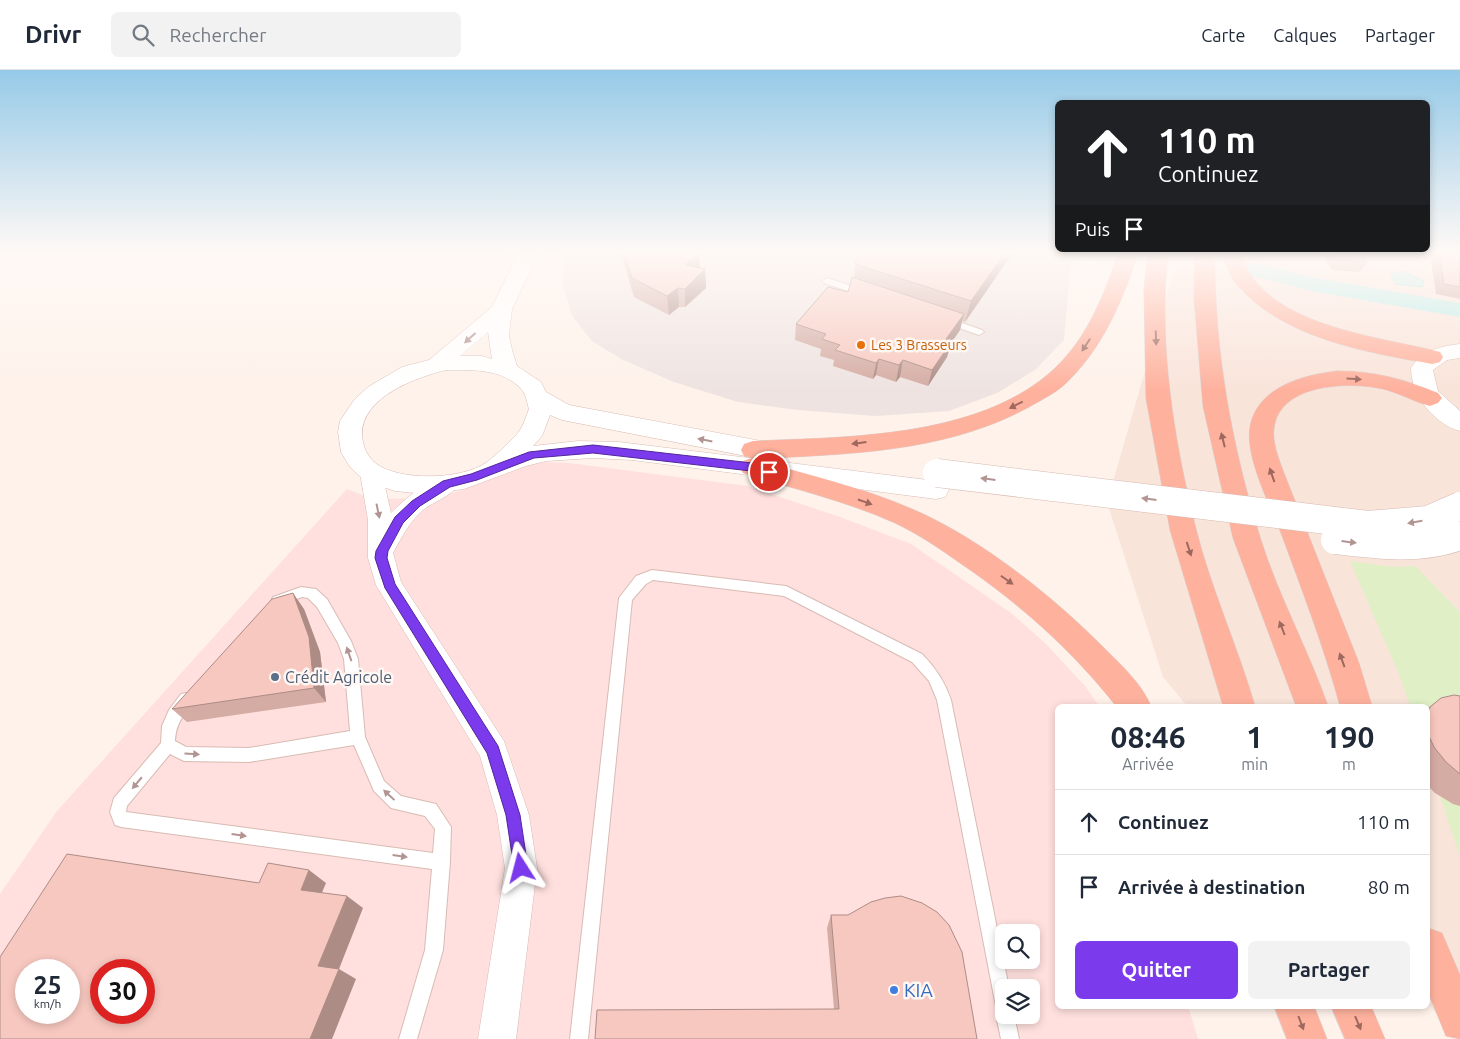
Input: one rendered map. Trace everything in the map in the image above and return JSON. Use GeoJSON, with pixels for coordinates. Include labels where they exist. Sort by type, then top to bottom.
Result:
{"type":"FeatureCollection","features":[{"type":"Feature","properties":{"kind":"highway"},"geometry":{"type":"LineString","coordinates":[[752,458],[907,437],[962,426],[1015,406],[1057,380],[1085,348],[1112,299]]}},
{"type":"Feature","properties":{"kind":"highway"},"geometry":{"type":"LineString","coordinates":[[1154,299],[1158,398],[1183,530],[1238,704]]}},
{"type":"Feature","properties":{"kind":"highway"},"geometry":{"type":"LineString","coordinates":[[1204,299],[1215,406],[1247,538],[1311,704]]}},
{"type":"Feature","properties":{"kind":"highway"},"geometry":{"type":"LineString","coordinates":[[1264,299],[1299,320],[1354,342],[1432,357]]}},
{"type":"Feature","properties":{"kind":"highway"},"geometry":{"type":"LineString","coordinates":[[1355,704],[1344,664],[1271,474],[1263,443],[1264,421],[1276,403],[1293,387],[1317,381],[1352,378],[1390,384],[1430,398]]}},
{"type":"Feature","properties":{"kind":"highway"},"geometry":{"type":"LineString","coordinates":[[752,458],[924,526],[979,561],[1038,603],[1068,629],[1109,672],[1133,704]]}},
{"type":"Feature","properties":{"kind":"highway"},"geometry":{"type":"LineString","coordinates":[[1430,951],[1460,1022]]}},
{"type":"Feature","properties":{"kind":"highway"},"geometry":{"type":"LineString","coordinates":[[1430,979],[1459,1039]]}},
{"type":"Feature","properties":{"kind":"highway"},"geometry":{"type":"LineString","coordinates":[[1295,1009],[1307,1039]]}},
{"type":"Feature","properties":{"kind":"highway"},"geometry":{"type":"LineString","coordinates":[[1352,1009],[1365,1039]]}},
{"type":"Feature","properties":{"kind":"street"},"geometry":{"type":"LineString","coordinates":[[506,299],[500,311],[497,334],[499,349],[506,367]]}},
{"type":"Feature","properties":{"kind":"street"},"geometry":{"type":"LineString","coordinates":[[438,363],[500,311]]}},
{"type":"Feature","properties":{"kind":"street"},"geometry":{"type":"LineString","coordinates":[[1460,351],[1432,357],[1422,368],[1421,382],[1430,398],[1460,423]]}},
{"type":"Feature","properties":{"kind":"street"},"geometry":{"type":"LineString","coordinates":[[497,466],[519,451],[533,433],[540,415],[538,398],[532,385],[506,367],[469,361],[438,363],[410,371],[386,384],[366,400],[353,419],[349,439],[355,458],[370,473],[392,482],[418,486],[447,484],[473,477],[497,466],[532,455],[593,449],[752,458],[936,481],[1380,546],[1422,544],[1460,536]]}},
{"type":"Feature","properties":{"kind":"street"},"geometry":{"type":"LineString","coordinates":[[538,398],[562,412],[752,458]]}},
{"type":"Feature","properties":{"kind":"street"},"geometry":{"type":"LineString","coordinates":[[370,473],[380,520],[381,558],[389,585],[493,751],[513,815],[521,868],[510,964],[497,1039]]}},
{"type":"Feature","properties":{"kind":"street"},"geometry":{"type":"LineString","coordinates":[[936,481],[1368,525],[1406,524],[1432,519],[1460,506]]}},
{"type":"Feature","properties":{"kind":"street"},"geometry":{"type":"LineString","coordinates":[[382,551],[399,520],[416,503],[447,484]]}},
{"type":"Feature","properties":{"kind":"lane"},"geometry":{"type":"LineString","coordinates":[[934,317],[978,332]]}},
{"type":"Feature","properties":{"kind":"lane"},"geometry":{"type":"LineString","coordinates":[[579,1039],[626,598],[641,580],[652,575],[786,591],[917,658],[936,679],[944,700],[999,979]]}},
{"type":"Feature","properties":{"kind":"lane"},"geometry":{"type":"LineString","coordinates":[[270,608],[283,598],[301,592],[312,593],[322,603],[344,640],[351,659],[358,737],[379,786],[397,803],[430,809],[443,827],[442,862],[434,950],[408,1039]]}},
{"type":"Feature","properties":{"kind":"lane"},"geometry":{"type":"LineString","coordinates":[[194,690],[175,712],[168,732],[168,745],[120,803],[118,812],[121,819],[442,862]]}},
{"type":"Feature","properties":{"kind":"lane"},"geometry":{"type":"LineString","coordinates":[[168,745],[184,754],[249,755],[358,737]]}},
{"type":"Feature","properties":{"kind":"lane"},"geometry":{"type":"LineString","coordinates":[[1007,1024],[1010,1039]]}},
{"type":"Feature","properties":{"kind":"shaded area"},"geometry":{"type":"Polygon","coordinates":[[[567,299],[1068,299],[1064,340],[1035,370],[997,393],[949,411],[875,416],[798,410],[738,402],[674,382],[623,360],[592,341],[572,316],[567,299]]]}},
{"type":"Feature","properties":{"kind":"shaded area"},"geometry":{"type":"Polygon","coordinates":[[[1166,299],[1460,299],[1460,1039],[1456,1039],[1430,1006],[1430,704],[1185,704],[1163,677],[1107,502],[1166,299]]]}},
{"type":"Feature","properties":{"kind":"shaded area"},"geometry":{"type":"Polygon","coordinates":[[[537,462],[569,463],[747,486],[840,517],[911,544],[1011,613],[1045,643],[1085,686],[1098,704],[1055,704],[1055,1009],[1189,1009],[1198,1039],[0,1039],[0,894],[57,811],[347,489],[362,495],[392,499],[434,497],[456,492],[537,462]]]}},
{"type":"Feature","properties":{"kind":"green space"},"geometry":{"type":"Polygon","coordinates":[[[1350,561],[1393,567],[1415,566],[1460,612],[1460,857],[1430,766],[1430,704],[1409,704],[1398,672],[1350,561]]]}},
{"type":"Feature","properties":{"kind":"building"},"geometry":{"type":"Polygon","coordinates":[[[817,299],[919,299],[964,314],[946,339],[952,341],[932,370],[903,360],[899,365],[879,359],[876,363],[835,350],[840,345],[822,339],[826,334],[796,324],[817,299]]]}},
{"type":"Feature","properties":{"kind":"building","name":"Crédit Agricole"},"geometry":{"type":"Polygon","coordinates":[[[293,593],[309,637],[314,688],[172,709],[272,599],[293,593]]]}},
{"type":"Feature","properties":{"kind":"building"},"geometry":{"type":"Polygon","coordinates":[[[1454,695],[1460,696],[1460,774],[1446,762],[1434,747],[1430,738],[1430,707],[1441,698],[1454,695]]]}},
{"type":"Feature","properties":{"kind":"building"},"geometry":{"type":"Polygon","coordinates":[[[67,854],[259,883],[268,863],[309,870],[301,890],[347,896],[318,966],[339,969],[310,1039],[0,1039],[0,957],[67,854]]]}},
{"type":"Feature","properties":{"kind":"building","name":"KIA"},"geometry":{"type":"Polygon","coordinates":[[[901,896],[922,903],[937,912],[949,925],[962,952],[977,1039],[595,1039],[597,1010],[839,1009],[831,915],[848,915],[871,902],[901,896]]]}},
{"type":"Feature","properties":{"kind":"waterway"},"geometry":{"type":"LineString","coordinates":[[1398,299],[1460,310]]}},
{"type":"Feature","properties":{"kind":"place","name":"Les 3 Brasseurs"},"geometry":{"type":"Point","coordinates":[861,345]}},
{"type":"Feature","properties":{"kind":"place","name":"Crédit Agricole"},"geometry":{"type":"Point","coordinates":[275,677]}},
{"type":"Feature","properties":{"kind":"place","name":"KIA"},"geometry":{"type":"Point","coordinates":[894,990]}},
{"type":"Feature","properties":{"kind":"route"},"geometry":{"type":"LineString","coordinates":[[521,868],[513,815],[493,751],[389,585],[381,558],[382,551],[399,520],[416,503],[447,484],[473,477],[497,466],[532,455],[593,449],[752,467],[769,472]]}}]}
